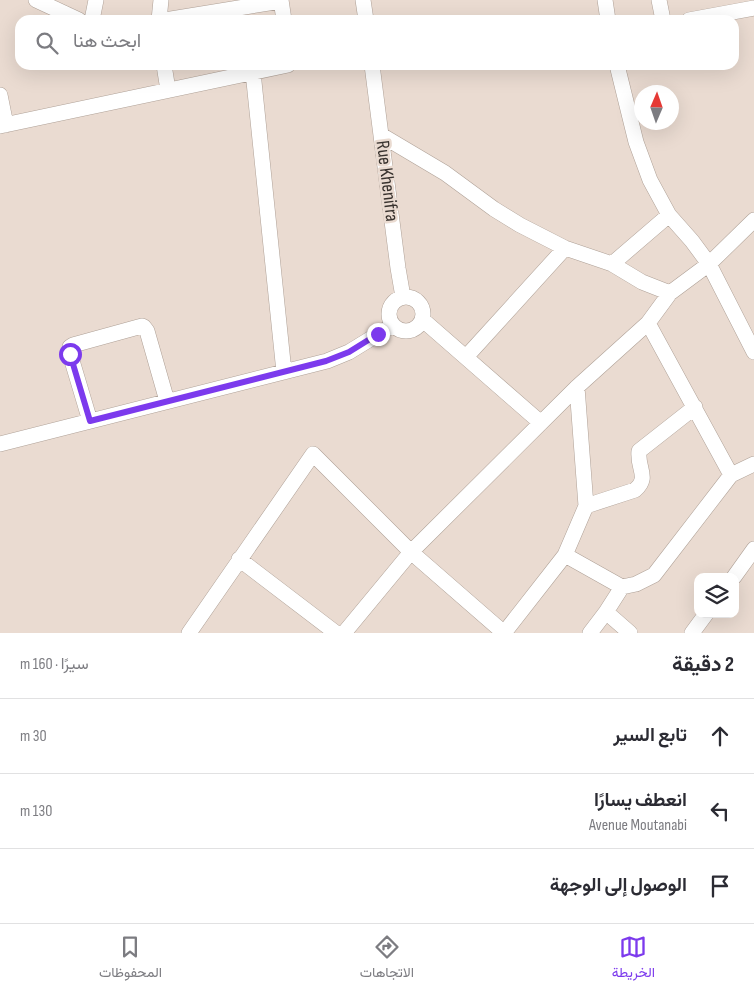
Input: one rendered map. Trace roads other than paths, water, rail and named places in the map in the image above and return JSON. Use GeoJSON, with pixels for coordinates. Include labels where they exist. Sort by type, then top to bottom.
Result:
{"type":"FeatureCollection","features":[{"type":"Feature","properties":{"kind":"street"},"geometry":{"type":"LineString","coordinates":[[37,0],[69,15]]}},
{"type":"Feature","properties":{"kind":"street"},"geometry":{"type":"LineString","coordinates":[[93,15],[96,0]]}},
{"type":"Feature","properties":{"kind":"street"},"geometry":{"type":"LineString","coordinates":[[160,15],[161,0]]}},
{"type":"Feature","properties":{"kind":"street"},"geometry":{"type":"LineString","coordinates":[[364,0],[366,15]]}},
{"type":"Feature","properties":{"kind":"street"},"geometry":{"type":"LineString","coordinates":[[605,0],[607,15]]}},
{"type":"Feature","properties":{"kind":"street"},"geometry":{"type":"LineString","coordinates":[[659,0],[663,15]]}},
{"type":"Feature","properties":{"kind":"street"},"geometry":{"type":"LineString","coordinates":[[196,15],[281,1],[283,15]]}},
{"type":"Feature","properties":{"kind":"street"},"geometry":{"type":"LineString","coordinates":[[716,15],[754,8]]}},
{"type":"Feature","properties":{"kind":"street"},"geometry":{"type":"LineString","coordinates":[[165,70],[168,90]]}},
{"type":"Feature","properties":{"kind":"street"},"geometry":{"type":"LineString","coordinates":[[0,95],[3,125],[263,70]]}},
{"type":"Feature","properties":{"kind":"street","name":"Rue Khenifra"},"geometry":{"type":"LineString","coordinates":[[373,70],[403,297]]}},
{"type":"Feature","properties":{"kind":"street"},"geometry":{"type":"LineString","coordinates":[[618,70],[636,142],[650,180],[669,215],[709,264],[754,352]]}},
{"type":"Feature","properties":{"kind":"street"},"geometry":{"type":"LineString","coordinates":[[253,72],[284,372]]}},
{"type":"Feature","properties":{"kind":"street"},"geometry":{"type":"LineString","coordinates":[[381,135],[445,173],[494,209],[520,225],[565,248],[612,264],[642,282],[670,293]]}},
{"type":"Feature","properties":{"kind":"street"},"geometry":{"type":"LineString","coordinates":[[612,264],[669,215]]}},
{"type":"Feature","properties":{"kind":"street"},"geometry":{"type":"LineString","coordinates":[[344,633],[411,552],[577,387],[648,323],[670,293],[709,264],[754,220]]}},
{"type":"Feature","properties":{"kind":"street"},"geometry":{"type":"LineString","coordinates":[[466,357],[565,248]]}},
{"type":"Feature","properties":{"kind":"street"},"geometry":{"type":"LineString","coordinates":[[403,297],[415,299],[419,303],[423,314],[422,320],[415,329],[403,331],[393,325],[389,314],[390,308],[393,303],[403,297]]}},
{"type":"Feature","properties":{"kind":"street"},"geometry":{"type":"LineString","coordinates":[[422,320],[541,423]]}},
{"type":"Feature","properties":{"kind":"street"},"geometry":{"type":"LineString","coordinates":[[648,323],[731,475]]}},
{"type":"Feature","properties":{"kind":"street"},"geometry":{"type":"LineString","coordinates":[[0,444],[326,361],[349,352],[393,325]]}},
{"type":"Feature","properties":{"kind":"street"},"geometry":{"type":"LineString","coordinates":[[90,421],[70,354],[70,347],[142,326],[148,331],[167,401]]}},
{"type":"Feature","properties":{"kind":"street"},"geometry":{"type":"LineString","coordinates":[[189,633],[313,454],[411,552],[504,633],[565,555],[586,506],[577,387]]}},
{"type":"Feature","properties":{"kind":"street"},"geometry":{"type":"LineString","coordinates":[[586,506],[635,490],[641,485],[643,480],[639,462],[640,451],[695,407]]}},
{"type":"Feature","properties":{"kind":"street"},"geometry":{"type":"LineString","coordinates":[[565,555],[622,587],[636,584],[654,575],[731,475],[754,464]]}},
{"type":"Feature","properties":{"kind":"street"},"geometry":{"type":"LineString","coordinates":[[737,573],[754,549]]}},
{"type":"Feature","properties":{"kind":"street"},"geometry":{"type":"LineString","coordinates":[[240,559],[336,633]]}},
{"type":"Feature","properties":{"kind":"street"},"geometry":{"type":"LineString","coordinates":[[590,633],[622,587]]}},
{"type":"Feature","properties":{"kind":"street"},"geometry":{"type":"LineString","coordinates":[[606,612],[630,633]]}},
{"type":"Feature","properties":{"kind":"street"},"geometry":{"type":"LineString","coordinates":[[692,633],[703,618]]}}]}
